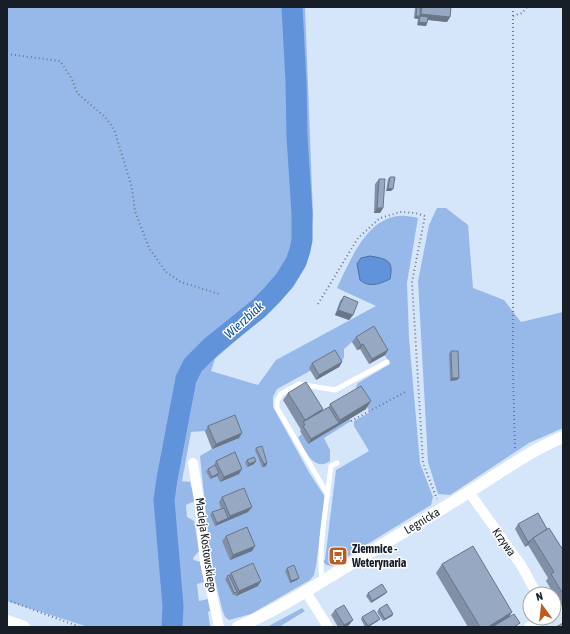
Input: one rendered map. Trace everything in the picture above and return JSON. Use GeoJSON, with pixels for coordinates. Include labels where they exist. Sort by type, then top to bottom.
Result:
{"type":"FeatureCollection","features":[{"type":"Feature","properties":{"kind":"street","name":"Legnicka"},"geometry":{"type":"LineString","coordinates":[[238,627],[306,592],[516,462],[563,437]]}},
{"type":"Feature","properties":{"kind":"street","name":"Macieja Kostowskiego"},"geometry":{"type":"LineString","coordinates":[[193,464],[199,500],[205,562],[219,627]]}},
{"type":"Feature","properties":{"kind":"street","name":"Krzywa"},"geometry":{"type":"LineString","coordinates":[[469,492],[521,565],[533,586]]}},
{"type":"Feature","properties":{"kind":"street"},"geometry":{"type":"LineString","coordinates":[[306,592],[328,627]]}},
{"type":"Feature","properties":{"kind":"street"},"geometry":{"type":"LineString","coordinates":[[7,621],[24,627]]}},
{"type":"Feature","properties":{"kind":"lane"},"geometry":{"type":"LineString","coordinates":[[328,494],[277,408],[277,401],[280,394],[299,384],[335,390],[386,362]]}},
{"type":"Feature","properties":{"kind":"lane"},"geometry":{"type":"LineString","coordinates":[[322,582],[320,564],[331,466],[337,462]]}},
{"type":"Feature","properties":{"kind":"path"},"geometry":{"type":"LineString","coordinates":[[513,7],[513,372],[516,462]]}},
{"type":"Feature","properties":{"kind":"path"},"geometry":{"type":"LineString","coordinates":[[513,16],[522,13],[527,7]]}},
{"type":"Feature","properties":{"kind":"path"},"geometry":{"type":"LineString","coordinates":[[7,54],[60,61],[72,79],[77,93],[105,117],[114,129],[132,188],[134,212],[149,248],[166,272],[181,282],[219,294]]}},
{"type":"Feature","properties":{"kind":"path"},"geometry":{"type":"LineString","coordinates":[[318,304],[358,238],[380,218],[402,212],[415,213],[425,216],[412,282],[423,463],[441,509]]}},
{"type":"Feature","properties":{"kind":"path"},"geometry":{"type":"LineString","coordinates":[[351,421],[405,392]]}},
{"type":"Feature","properties":{"kind":"path"},"geometry":{"type":"LineString","coordinates":[[366,406],[369,411]]}},
{"type":"Feature","properties":{"kind":"path"},"geometry":{"type":"LineString","coordinates":[[7,600],[80,627]]}},
{"type":"Feature","properties":{"kind":"shaded area"},"geometry":{"type":"Polygon","coordinates":[[[7,7],[287,7],[294,153],[299,217],[297,250],[285,273],[271,290],[209,343],[183,372],[159,486],[160,521],[172,627],[88,627],[7,601],[7,7]]]}},
{"type":"Feature","properties":{"kind":"shaded area"},"geometry":{"type":"Polygon","coordinates":[[[297,7],[305,7],[313,215],[307,259],[289,289],[262,317],[215,359],[211,371],[258,385],[276,360],[376,306],[337,288],[342,277],[362,241],[371,230],[381,222],[393,217],[408,216],[418,218],[407,283],[409,338],[420,463],[433,497],[431,505],[332,566],[326,565],[323,561],[325,560],[336,470],[369,451],[354,426],[354,421],[370,412],[356,387],[358,383],[390,364],[371,331],[352,342],[344,349],[344,357],[339,367],[310,371],[277,389],[273,397],[273,407],[310,474],[325,497],[316,566],[314,575],[310,580],[251,614],[229,620],[225,617],[222,609],[211,562],[200,456],[212,449],[205,431],[191,432],[182,481],[190,482],[195,501],[186,505],[187,517],[194,521],[199,551],[193,558],[194,560],[200,562],[204,582],[197,584],[199,601],[208,599],[210,626],[182,627],[168,495],[195,368],[202,359],[243,326],[272,299],[293,275],[305,245],[306,212],[301,147],[297,7]]]}},
{"type":"Feature","properties":{"kind":"shaded area"},"geometry":{"type":"Polygon","coordinates":[[[437,208],[446,208],[468,225],[473,288],[504,300],[521,322],[563,312],[563,428],[529,443],[450,495],[438,494],[428,462],[418,281],[429,225],[437,208]]]}},
{"type":"Feature","properties":{"kind":"shaded area"},"geometry":{"type":"Polygon","coordinates":[[[370,256],[381,258],[390,264],[390,279],[371,285],[360,280],[357,264],[361,258],[370,256]]]}},
{"type":"Feature","properties":{"kind":"shaded area"},"geometry":{"type":"Polygon","coordinates":[[[349,419],[351,421],[324,438],[330,450],[330,461],[324,464],[314,462],[310,458],[298,437],[302,434],[308,444],[349,419]]]}},
{"type":"Feature","properties":{"kind":"shaded area"},"geometry":{"type":"Polygon","coordinates":[[[302,608],[305,611],[279,627],[267,627],[302,608]]]}},
{"type":"Feature","properties":{"kind":"building"},"geometry":{"type":"Polygon","coordinates":[[[417,7],[420,7],[420,16],[416,16],[417,7]]]}},
{"type":"Feature","properties":{"kind":"building"},"geometry":{"type":"Polygon","coordinates":[[[422,7],[451,7],[450,17],[421,14],[422,7]]]}},
{"type":"Feature","properties":{"kind":"building"},"geometry":{"type":"Polygon","coordinates":[[[420,16],[428,17],[427,23],[419,22],[420,16]]]}},
{"type":"Feature","properties":{"kind":"building"},"geometry":{"type":"Polygon","coordinates":[[[390,177],[395,177],[393,189],[388,188],[390,177]]]}},
{"type":"Feature","properties":{"kind":"building"},"geometry":{"type":"Polygon","coordinates":[[[379,179],[385,179],[383,208],[377,208],[379,179]]]}},
{"type":"Feature","properties":{"kind":"building"},"geometry":{"type":"Polygon","coordinates":[[[344,296],[358,302],[353,315],[338,310],[344,296]]]}},
{"type":"Feature","properties":{"kind":"building"},"geometry":{"type":"Polygon","coordinates":[[[374,326],[388,350],[372,359],[363,344],[361,345],[356,337],[374,326]]]}},
{"type":"Feature","properties":{"kind":"building"},"geometry":{"type":"Polygon","coordinates":[[[335,350],[342,362],[319,375],[312,363],[335,350]]]}},
{"type":"Feature","properties":{"kind":"building"},"geometry":{"type":"Polygon","coordinates":[[[451,351],[458,351],[459,378],[452,378],[451,351]]]}},
{"type":"Feature","properties":{"kind":"building"},"geometry":{"type":"Polygon","coordinates":[[[306,382],[323,409],[305,420],[288,393],[306,382]]]}},
{"type":"Feature","properties":{"kind":"building"},"geometry":{"type":"Polygon","coordinates":[[[361,386],[371,401],[340,420],[330,404],[361,386]]]}},
{"type":"Feature","properties":{"kind":"building"},"geometry":{"type":"Polygon","coordinates":[[[329,407],[339,423],[311,439],[303,426],[305,425],[303,422],[329,407]]]}},
{"type":"Feature","properties":{"kind":"building"},"geometry":{"type":"Polygon","coordinates":[[[235,415],[242,433],[216,444],[208,426],[235,415]]]}},
{"type":"Feature","properties":{"kind":"building"},"geometry":{"type":"Polygon","coordinates":[[[262,446],[267,463],[264,464],[256,448],[262,446]]]}},
{"type":"Feature","properties":{"kind":"building"},"geometry":{"type":"Polygon","coordinates":[[[235,452],[242,469],[224,477],[216,461],[235,452]]]}},
{"type":"Feature","properties":{"kind":"building"},"geometry":{"type":"Polygon","coordinates":[[[254,457],[256,461],[249,464],[247,460],[254,457]]]}},
{"type":"Feature","properties":{"kind":"building"},"geometry":{"type":"Polygon","coordinates":[[[215,465],[219,473],[212,477],[208,469],[215,465]]]}},
{"type":"Feature","properties":{"kind":"building"},"geometry":{"type":"Polygon","coordinates":[[[244,488],[252,507],[230,516],[222,497],[244,488]]]}},
{"type":"Feature","properties":{"kind":"building"},"geometry":{"type":"Polygon","coordinates":[[[224,508],[228,518],[217,523],[212,512],[224,508]]]}},
{"type":"Feature","properties":{"kind":"building"},"geometry":{"type":"Polygon","coordinates":[[[538,513],[547,529],[528,542],[518,524],[538,513]]]}},
{"type":"Feature","properties":{"kind":"building"},"geometry":{"type":"Polygon","coordinates":[[[247,527],[255,546],[233,555],[226,536],[247,527]]]}},
{"type":"Feature","properties":{"kind":"building"},"geometry":{"type":"Polygon","coordinates":[[[549,528],[563,550],[563,594],[562,586],[558,586],[551,574],[554,572],[533,538],[549,528]]]}},
{"type":"Feature","properties":{"kind":"building"},"geometry":{"type":"Polygon","coordinates":[[[473,546],[512,612],[488,627],[480,627],[442,564],[473,546]]]}},
{"type":"Feature","properties":{"kind":"building"},"geometry":{"type":"Polygon","coordinates":[[[341,550],[343,553],[338,556],[336,553],[341,550]]]}},
{"type":"Feature","properties":{"kind":"building"},"geometry":{"type":"Polygon","coordinates":[[[253,563],[261,581],[239,591],[231,573],[253,563]]]}},
{"type":"Feature","properties":{"kind":"building"},"geometry":{"type":"Polygon","coordinates":[[[294,565],[299,578],[291,581],[287,568],[294,565]]]}},
{"type":"Feature","properties":{"kind":"building"},"geometry":{"type":"Polygon","coordinates":[[[229,575],[237,592],[234,593],[227,576],[229,575]]]}},
{"type":"Feature","properties":{"kind":"building"},"geometry":{"type":"Polygon","coordinates":[[[382,584],[387,592],[372,601],[368,593],[382,584]]]}},
{"type":"Feature","properties":{"kind":"building"},"geometry":{"type":"Polygon","coordinates":[[[387,604],[393,614],[385,619],[379,609],[387,604]]]}},
{"type":"Feature","properties":{"kind":"building"},"geometry":{"type":"Polygon","coordinates":[[[344,605],[353,620],[344,625],[335,610],[344,605]]]}},
{"type":"Feature","properties":{"kind":"building"},"geometry":{"type":"Polygon","coordinates":[[[374,610],[380,619],[368,626],[362,617],[374,610]]]}},
{"type":"Feature","properties":{"kind":"building"},"geometry":{"type":"Polygon","coordinates":[[[514,614],[520,623],[514,627],[492,627],[514,614]]]}},
{"type":"Feature","properties":{"kind":"waterway","name":"Wierzbiak"},"geometry":{"type":"LineString","coordinates":[[172,627],[173,606],[164,500],[186,379],[193,365],[211,347],[258,309],[285,280],[296,262],[302,240],[292,7]]}},
{"type":"Feature","properties":{"kind":"place","name":"Ziemnice - Weterynaria"},"geometry":{"type":"Point","coordinates":[338,556]}}]}
